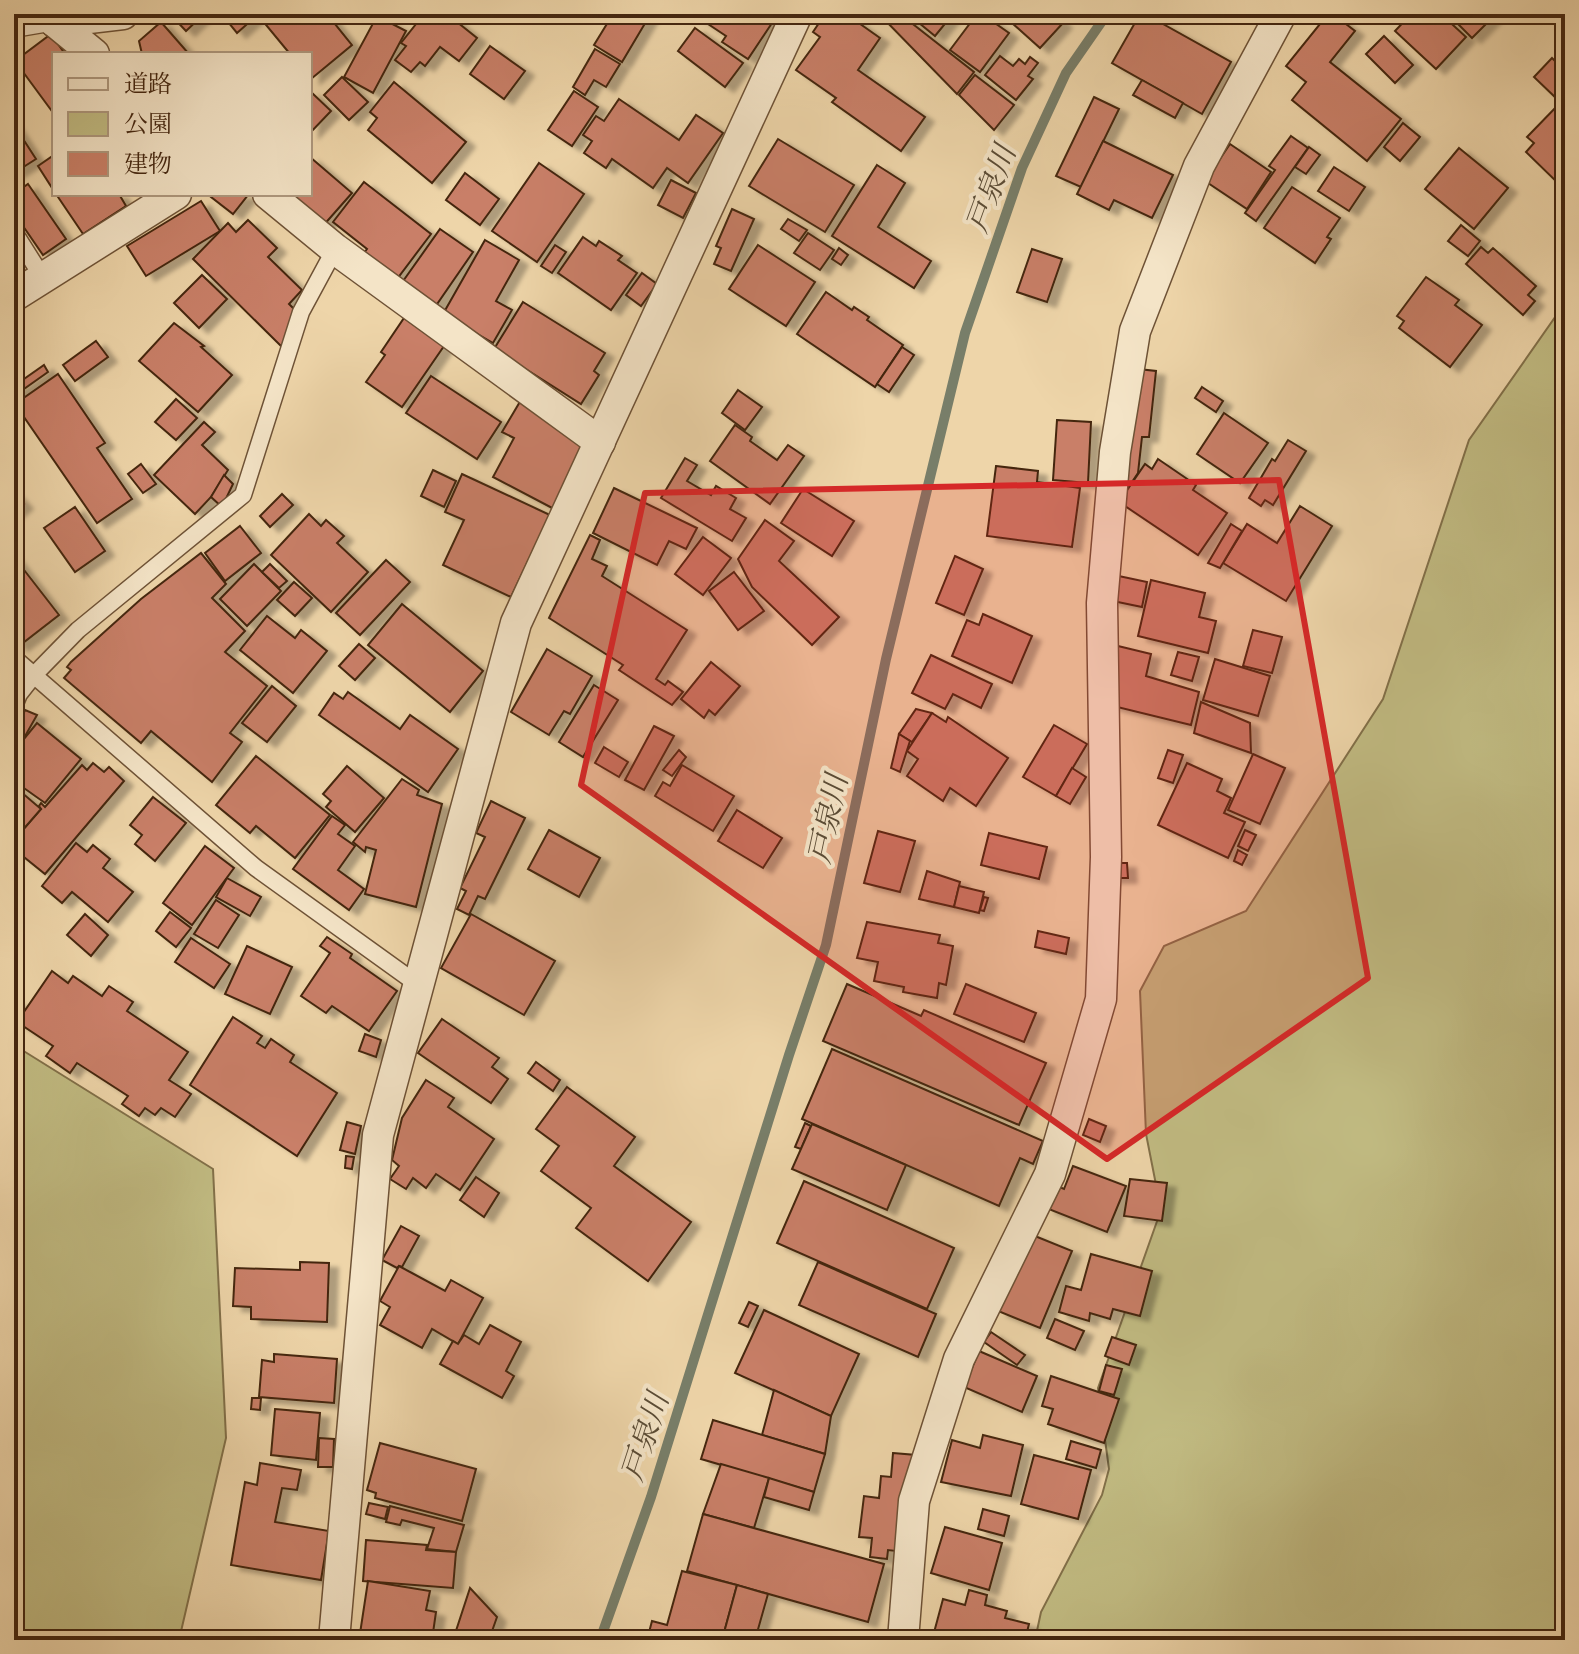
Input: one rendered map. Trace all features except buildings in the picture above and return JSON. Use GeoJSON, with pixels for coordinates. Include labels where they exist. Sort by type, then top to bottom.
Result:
{"type":"FeatureCollection","features":[{"type":"Feature","properties":{"kind":"street"},"geometry":{"type":"LineString","coordinates":[[55,22],[123,14]]}},
{"type":"Feature","properties":{"kind":"street"},"geometry":{"type":"LineString","coordinates":[[334,1640],[378,1135],[516,623],[797,14]]}},
{"type":"Feature","properties":{"kind":"street"},"geometry":{"type":"LineString","coordinates":[[903,1640],[914,1501],[959,1359],[1050,1174],[1101,999],[1106,857],[1102,603],[1115,452],[1135,331],[1199,166],[1281,14]]}},
{"type":"Feature","properties":{"kind":"street"},"geometry":{"type":"LineString","coordinates":[[55,22],[92,52]]}},
{"type":"Feature","properties":{"kind":"street"},"geometry":{"type":"LineString","coordinates":[[14,296],[173,196]]}},
{"type":"Feature","properties":{"kind":"street"},"geometry":{"type":"LineString","coordinates":[[270,196],[335,249],[600,442]]}},
{"type":"Feature","properties":{"kind":"lane"},"geometry":{"type":"LineString","coordinates":[[14,29],[55,22]]}},
{"type":"Feature","properties":{"kind":"lane"},"geometry":{"type":"LineString","coordinates":[[14,232],[43,278]]}},
{"type":"Feature","properties":{"kind":"lane"},"geometry":{"type":"LineString","coordinates":[[14,706],[34,675],[78,630],[243,495],[301,312],[335,249]]}},
{"type":"Feature","properties":{"kind":"lane"},"geometry":{"type":"LineString","coordinates":[[14,658],[256,868],[420,986]]}},
{"type":"Feature","properties":{"kind":"highlighted area"},"geometry":{"type":"Polygon","coordinates":[[[1279,480],[1368,978],[1107,1159],[581,785],[645,493],[1279,480]]]}},
{"type":"Feature","properties":{"kind":"green space"},"geometry":{"type":"Polygon","coordinates":[[[1565,303],[1565,1640],[1035,1640],[1041,1612],[1102,1495],[1109,1469],[1098,1388],[1161,1210],[1146,1134],[1140,991],[1164,946],[1246,911],[1383,699],[1469,440],[1565,303]]]}},
{"type":"Feature","properties":{"kind":"green space"},"geometry":{"type":"Polygon","coordinates":[[[14,1045],[213,1169],[226,1438],[179,1640],[14,1640],[14,1045]]]}},
{"type":"Feature","properties":{"kind":"waterway","name":"戸泉川"},"geometry":{"type":"LineString","coordinates":[[600,1640],[651,1497],[826,945],[886,659],[965,333],[1022,168],[1066,73],[1107,14]]}}]}
